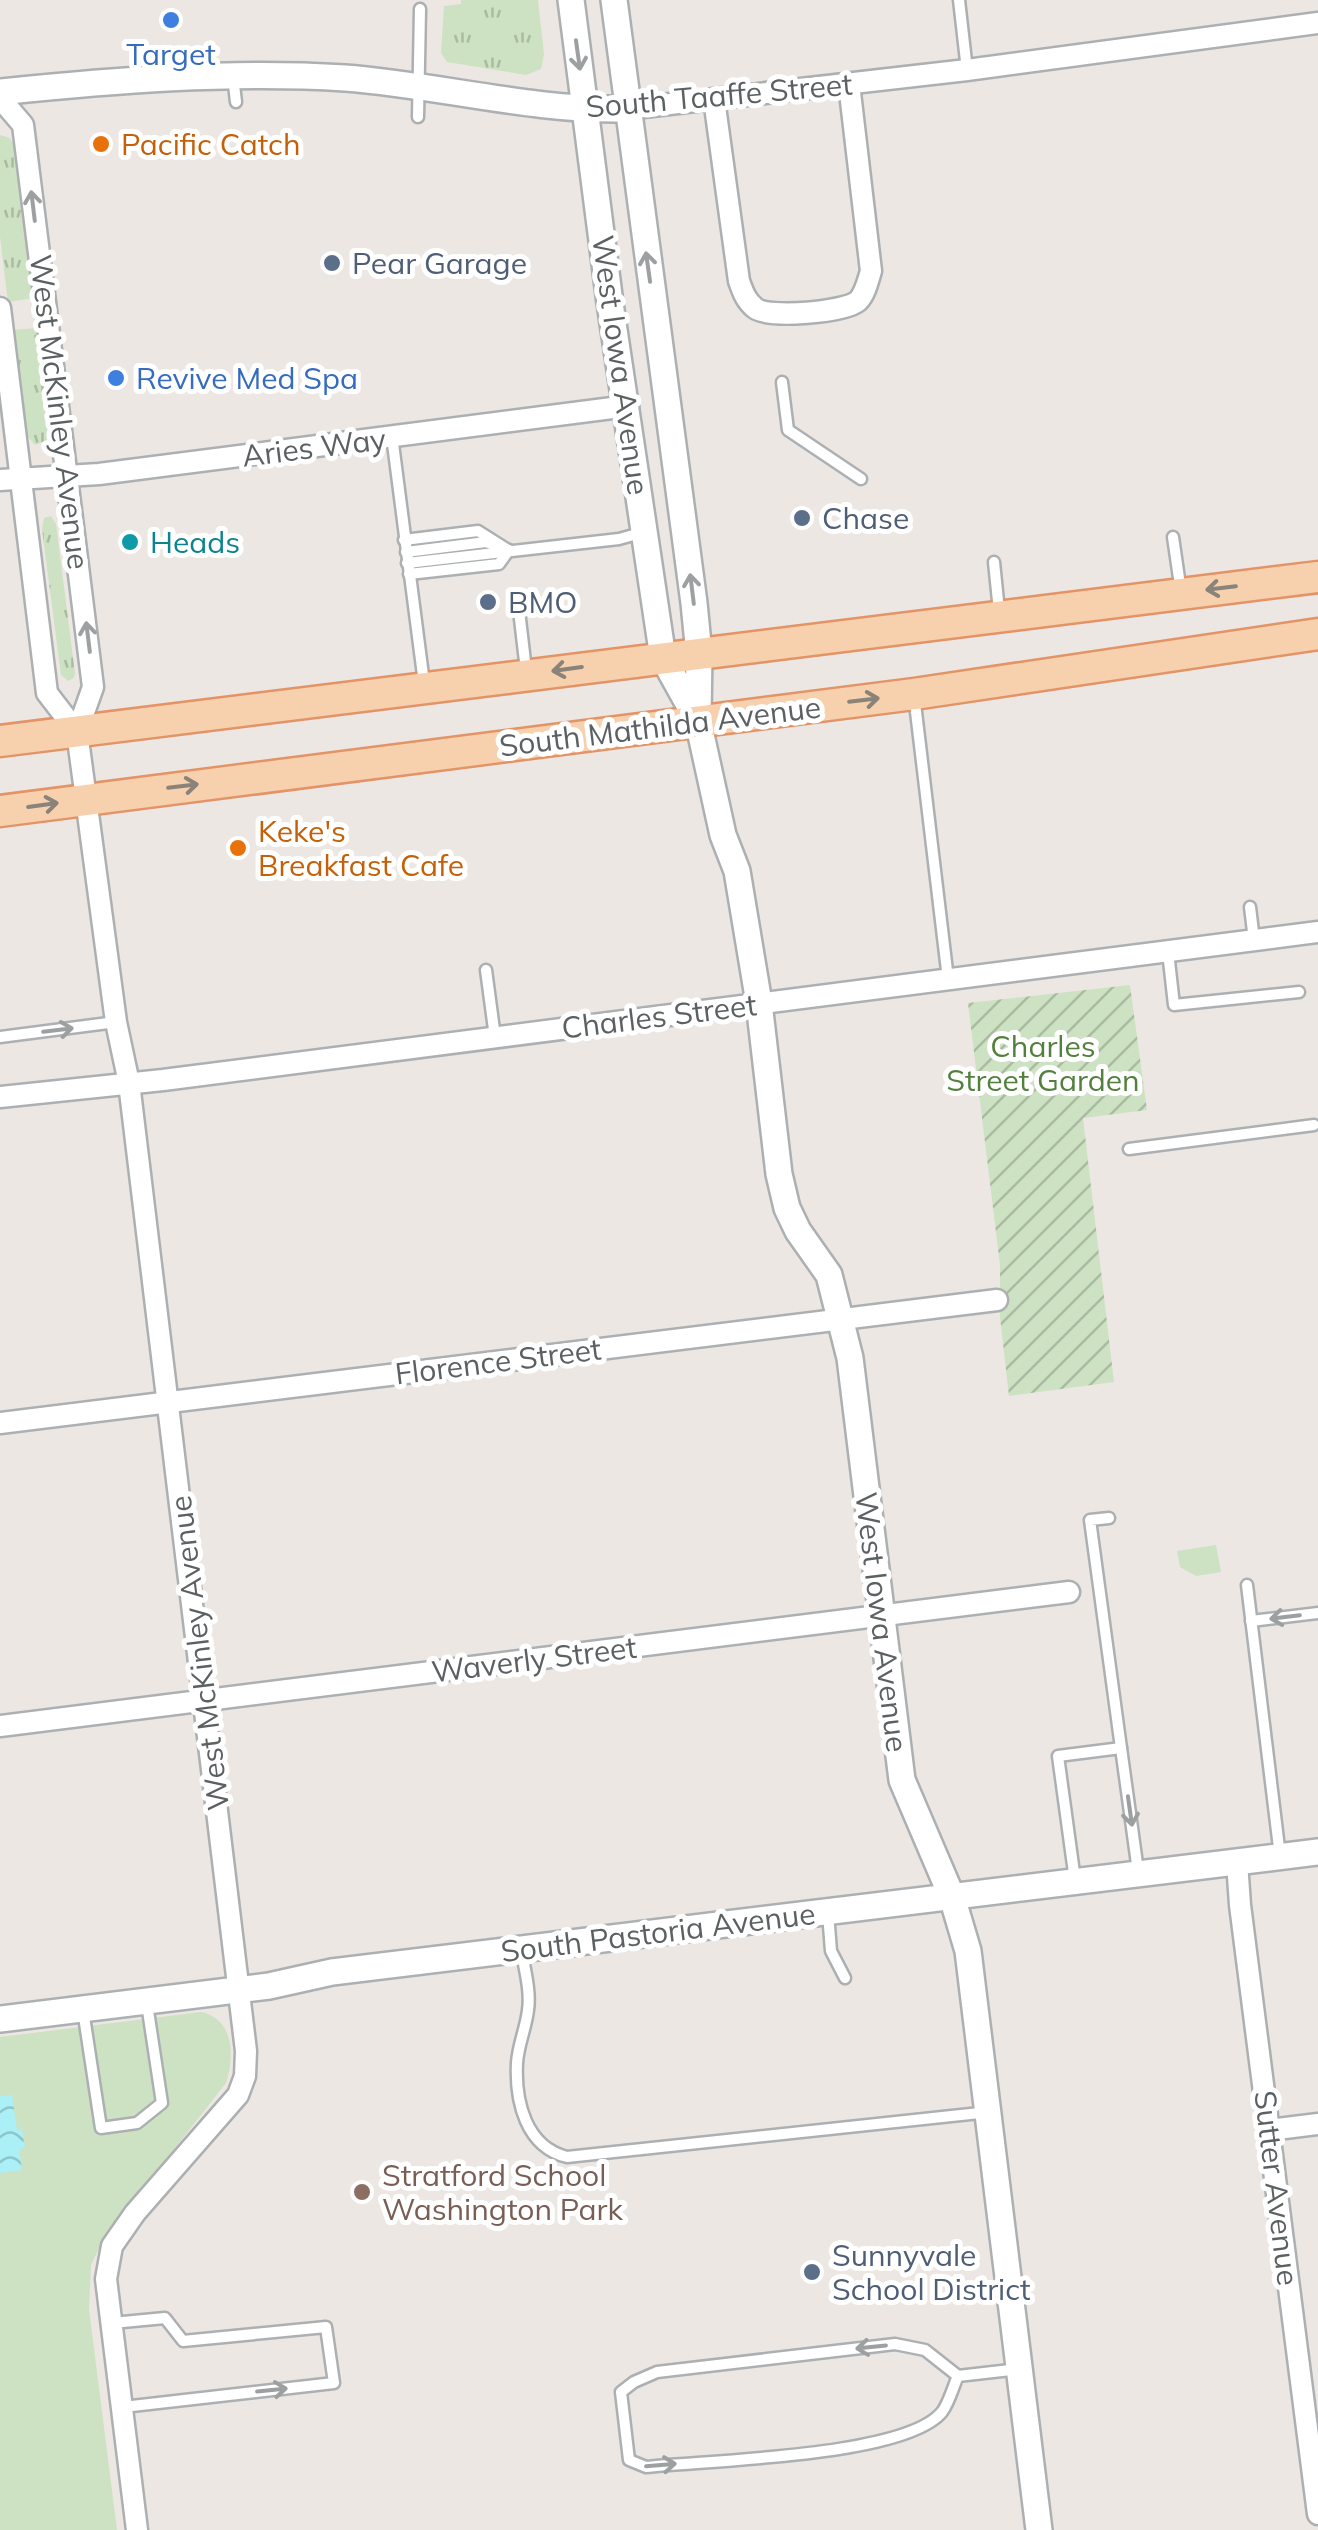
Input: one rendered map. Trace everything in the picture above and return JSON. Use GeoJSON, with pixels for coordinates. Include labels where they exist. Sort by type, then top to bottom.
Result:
{"type":"FeatureCollection","features":[{"type":"Feature","properties":{"kind":"main road"},"geometry":{"type":"LineString","coordinates":[[0,741],[1318,577]]}},
{"type":"Feature","properties":{"kind":"main road","name":"South Mathilda Avenue"},"geometry":{"type":"LineString","coordinates":[[0,810],[914,694],[1318,634]]}},
{"type":"Feature","properties":{"kind":"street","name":"West Iowa Avenue"},"geometry":{"type":"LineString","coordinates":[[572,0],[610,303],[664,658],[698,721]]}},
{"type":"Feature","properties":{"kind":"street","name":"West Iowa Avenue"},"geometry":{"type":"LineString","coordinates":[[614,0],[699,654],[698,721],[724,834],[737,871],[787,1208],[829,1274],[850,1358],[902,1780],[952,1898],[968,1951],[1039,2530]]}},
{"type":"Feature","properties":{"kind":"street","name":"South Taaffe Street"},"geometry":{"type":"LineString","coordinates":[[0,95],[143,77],[233,75],[348,78],[586,110],[626,109],[967,70],[1318,23]]}},
{"type":"Feature","properties":{"kind":"street"},"geometry":{"type":"LineString","coordinates":[[714,100],[740,281],[745,298],[758,311],[775,316],[846,306],[857,302],[866,288],[871,272],[849,84]]}},
{"type":"Feature","properties":{"kind":"street","name":"West McKinley Avenue"},"geometry":{"type":"LineString","coordinates":[[0,95],[23,125],[68,476],[93,686],[78,732],[116,1022],[129,1083],[246,2051],[245,2076],[238,2095],[135,2213],[112,2246],[106,2279],[137,2530]]}},
{"type":"Feature","properties":{"kind":"street","name":"West McKinley Avenue"},"geometry":{"type":"LineString","coordinates":[[0,308],[10,479],[48,693],[78,732]]}},
{"type":"Feature","properties":{"kind":"street","name":"Aries Way"},"geometry":{"type":"LineString","coordinates":[[10,479],[68,476],[628,406]]}},
{"type":"Feature","properties":{"kind":"street","name":"Charles Street"},"geometry":{"type":"LineString","coordinates":[[0,1096],[129,1083],[1318,932]]}},
{"type":"Feature","properties":{"kind":"street","name":"Florence Street"},"geometry":{"type":"LineString","coordinates":[[0,1423],[996,1300]]}},
{"type":"Feature","properties":{"kind":"street","name":"Waverly Street"},"geometry":{"type":"LineString","coordinates":[[0,1726],[1068,1592]]}},
{"type":"Feature","properties":{"kind":"street","name":"South Pastoria Avenue"},"geometry":{"type":"LineString","coordinates":[[0,2020],[239,1990],[332,1972],[1318,1852]]}},
{"type":"Feature","properties":{"kind":"street","name":"Sutter Avenue"},"geometry":{"type":"LineString","coordinates":[[1237,1862],[1269,2130],[1310,2390],[1318,2514]]}},
{"type":"Feature","properties":{"kind":"street"},"geometry":{"type":"LineString","coordinates":[[1269,2130],[1318,2124]]}},
{"type":"Feature","properties":{"kind":"lane"},"geometry":{"type":"LineString","coordinates":[[959,0],[967,70]]}},
{"type":"Feature","properties":{"kind":"lane"},"geometry":{"type":"LineString","coordinates":[[418,118],[420,9]]}},
{"type":"Feature","properties":{"kind":"lane"},"geometry":{"type":"LineString","coordinates":[[233,75],[236,102]]}},
{"type":"Feature","properties":{"kind":"lane"},"geometry":{"type":"LineString","coordinates":[[782,382],[788,430],[860,479]]}},
{"type":"Feature","properties":{"kind":"lane"},"geometry":{"type":"LineString","coordinates":[[392,436],[424,687]]}},
{"type":"Feature","properties":{"kind":"lane"},"geometry":{"type":"LineString","coordinates":[[406,557],[478,530],[509,550]]}},
{"type":"Feature","properties":{"kind":"lane"},"geometry":{"type":"LineString","coordinates":[[406,557],[619,539],[645,532]]}},
{"type":"Feature","properties":{"kind":"lane"},"geometry":{"type":"LineString","coordinates":[[1173,537],[1181,593]]}},
{"type":"Feature","properties":{"kind":"lane"},"geometry":{"type":"LineString","coordinates":[[994,562],[1000,616]]}},
{"type":"Feature","properties":{"kind":"lane"},"geometry":{"type":"LineString","coordinates":[[518,602],[526,675]]}},
{"type":"Feature","properties":{"kind":"lane"},"geometry":{"type":"LineString","coordinates":[[914,694],[948,979]]}},
{"type":"Feature","properties":{"kind":"lane"},"geometry":{"type":"LineString","coordinates":[[1250,907],[1254,941]]}},
{"type":"Feature","properties":{"kind":"lane"},"geometry":{"type":"LineString","coordinates":[[1168,952],[1174,1005],[1299,992]]}},
{"type":"Feature","properties":{"kind":"lane"},"geometry":{"type":"LineString","coordinates":[[486,970],[495,1036]]}},
{"type":"Feature","properties":{"kind":"lane"},"geometry":{"type":"LineString","coordinates":[[0,1036],[116,1022]]}},
{"type":"Feature","properties":{"kind":"lane"},"geometry":{"type":"LineString","coordinates":[[1129,1149],[1314,1126]]}},
{"type":"Feature","properties":{"kind":"lane"},"geometry":{"type":"LineString","coordinates":[[1109,1518],[1090,1520],[1138,1873]]}},
{"type":"Feature","properties":{"kind":"lane"},"geometry":{"type":"LineString","coordinates":[[1246,1585],[1280,1857]]}},
{"type":"Feature","properties":{"kind":"lane"},"geometry":{"type":"LineString","coordinates":[[1251,1621],[1318,1614]]}},
{"type":"Feature","properties":{"kind":"lane"},"geometry":{"type":"LineString","coordinates":[[1075,1881],[1058,1756],[1122,1748]]}},
{"type":"Feature","properties":{"kind":"lane"},"geometry":{"type":"LineString","coordinates":[[828,1912],[831,1952],[846,1978]]}},
{"type":"Feature","properties":{"kind":"lane"},"geometry":{"type":"LineString","coordinates":[[521,1948],[529,2008],[517,2062],[518,2093],[526,2123],[552,2154],[567,2157],[990,2112]]}},
{"type":"Feature","properties":{"kind":"lane"},"geometry":{"type":"LineString","coordinates":[[83,2009],[101,2128],[137,2123],[162,2104],[146,2001]]}},
{"type":"Feature","properties":{"kind":"lane"},"geometry":{"type":"LineString","coordinates":[[112,2323],[164,2318],[182,2341],[326,2327],[334,2383],[122,2407]]}},
{"type":"Feature","properties":{"kind":"lane"},"geometry":{"type":"LineString","coordinates":[[958,2376],[942,2412],[908,2434],[881,2442],[821,2452],[646,2467],[628,2460],[621,2392],[658,2372],[895,2344],[925,2350],[958,2376],[1020,2369]]}},
{"type":"Feature","properties":{"kind":"green space"},"geometry":{"type":"Polygon","coordinates":[[[461,0],[538,0],[544,54],[541,69],[526,75],[447,62],[441,53],[444,6],[461,4],[461,0]]]}},
{"type":"Feature","properties":{"kind":"green space"},"geometry":{"type":"Polygon","coordinates":[[[0,135],[10,138],[15,148],[34,298],[8,302],[0,237],[0,135]]]}},
{"type":"Feature","properties":{"kind":"green space"},"geometry":{"type":"Polygon","coordinates":[[[37,328],[51,431],[47,440],[35,445],[24,432],[12,330],[37,328]]]}},
{"type":"Feature","properties":{"kind":"green space"},"geometry":{"type":"Polygon","coordinates":[[[51,516],[56,524],[75,673],[68,681],[61,675],[42,529],[44,518],[51,516]]]}},
{"type":"Feature","properties":{"kind":"green space","name":"Charles Street Garden"},"geometry":{"type":"Polygon","coordinates":[[[1130,985],[1147,1110],[1083,1118],[1114,1382],[1009,1396],[1000,1317],[1000,1265],[968,1003],[1130,985]]]}},
{"type":"Feature","properties":{"kind":"green space"},"geometry":{"type":"Polygon","coordinates":[[[1216,1545],[1221,1572],[1196,1576],[1180,1567],[1177,1551],[1216,1545]]]}},
{"type":"Feature","properties":{"kind":"green space"},"geometry":{"type":"Polygon","coordinates":[[[201,2012],[212,2016],[226,2030],[231,2062],[226,2083],[103,2240],[91,2265],[89,2309],[117,2530],[0,2530],[0,2037],[201,2012]]]}},
{"type":"Feature","properties":{"kind":"water"},"geometry":{"type":"Polygon","coordinates":[[[12,2095],[17,2130],[22,2130],[25,2148],[19,2149],[22,2170],[0,2173],[0,2096],[12,2095]]]}},
{"type":"Feature","properties":{"kind":"place","name":"Target"},"geometry":{"type":"Point","coordinates":[171,20]}},
{"type":"Feature","properties":{"kind":"place","name":"Pacific Catch"},"geometry":{"type":"Point","coordinates":[101,144]}},
{"type":"Feature","properties":{"kind":"place","name":"Pear Garage"},"geometry":{"type":"Point","coordinates":[332,263]}},
{"type":"Feature","properties":{"kind":"place","name":"Revive Med Spa"},"geometry":{"type":"Point","coordinates":[116,378]}},
{"type":"Feature","properties":{"kind":"place","name":"Chase"},"geometry":{"type":"Point","coordinates":[802,518]}},
{"type":"Feature","properties":{"kind":"place","name":"Heads"},"geometry":{"type":"Point","coordinates":[130,542]}},
{"type":"Feature","properties":{"kind":"place","name":"BMO"},"geometry":{"type":"Point","coordinates":[488,602]}},
{"type":"Feature","properties":{"kind":"place","name":"Keke's Breakfast Cafe"},"geometry":{"type":"Point","coordinates":[238,848]}},
{"type":"Feature","properties":{"kind":"place","name":"Stratford School Washington Park"},"geometry":{"type":"Point","coordinates":[362,2192]}},
{"type":"Feature","properties":{"kind":"place","name":"Sunnyvale School District"},"geometry":{"type":"Point","coordinates":[812,2272]}}]}
